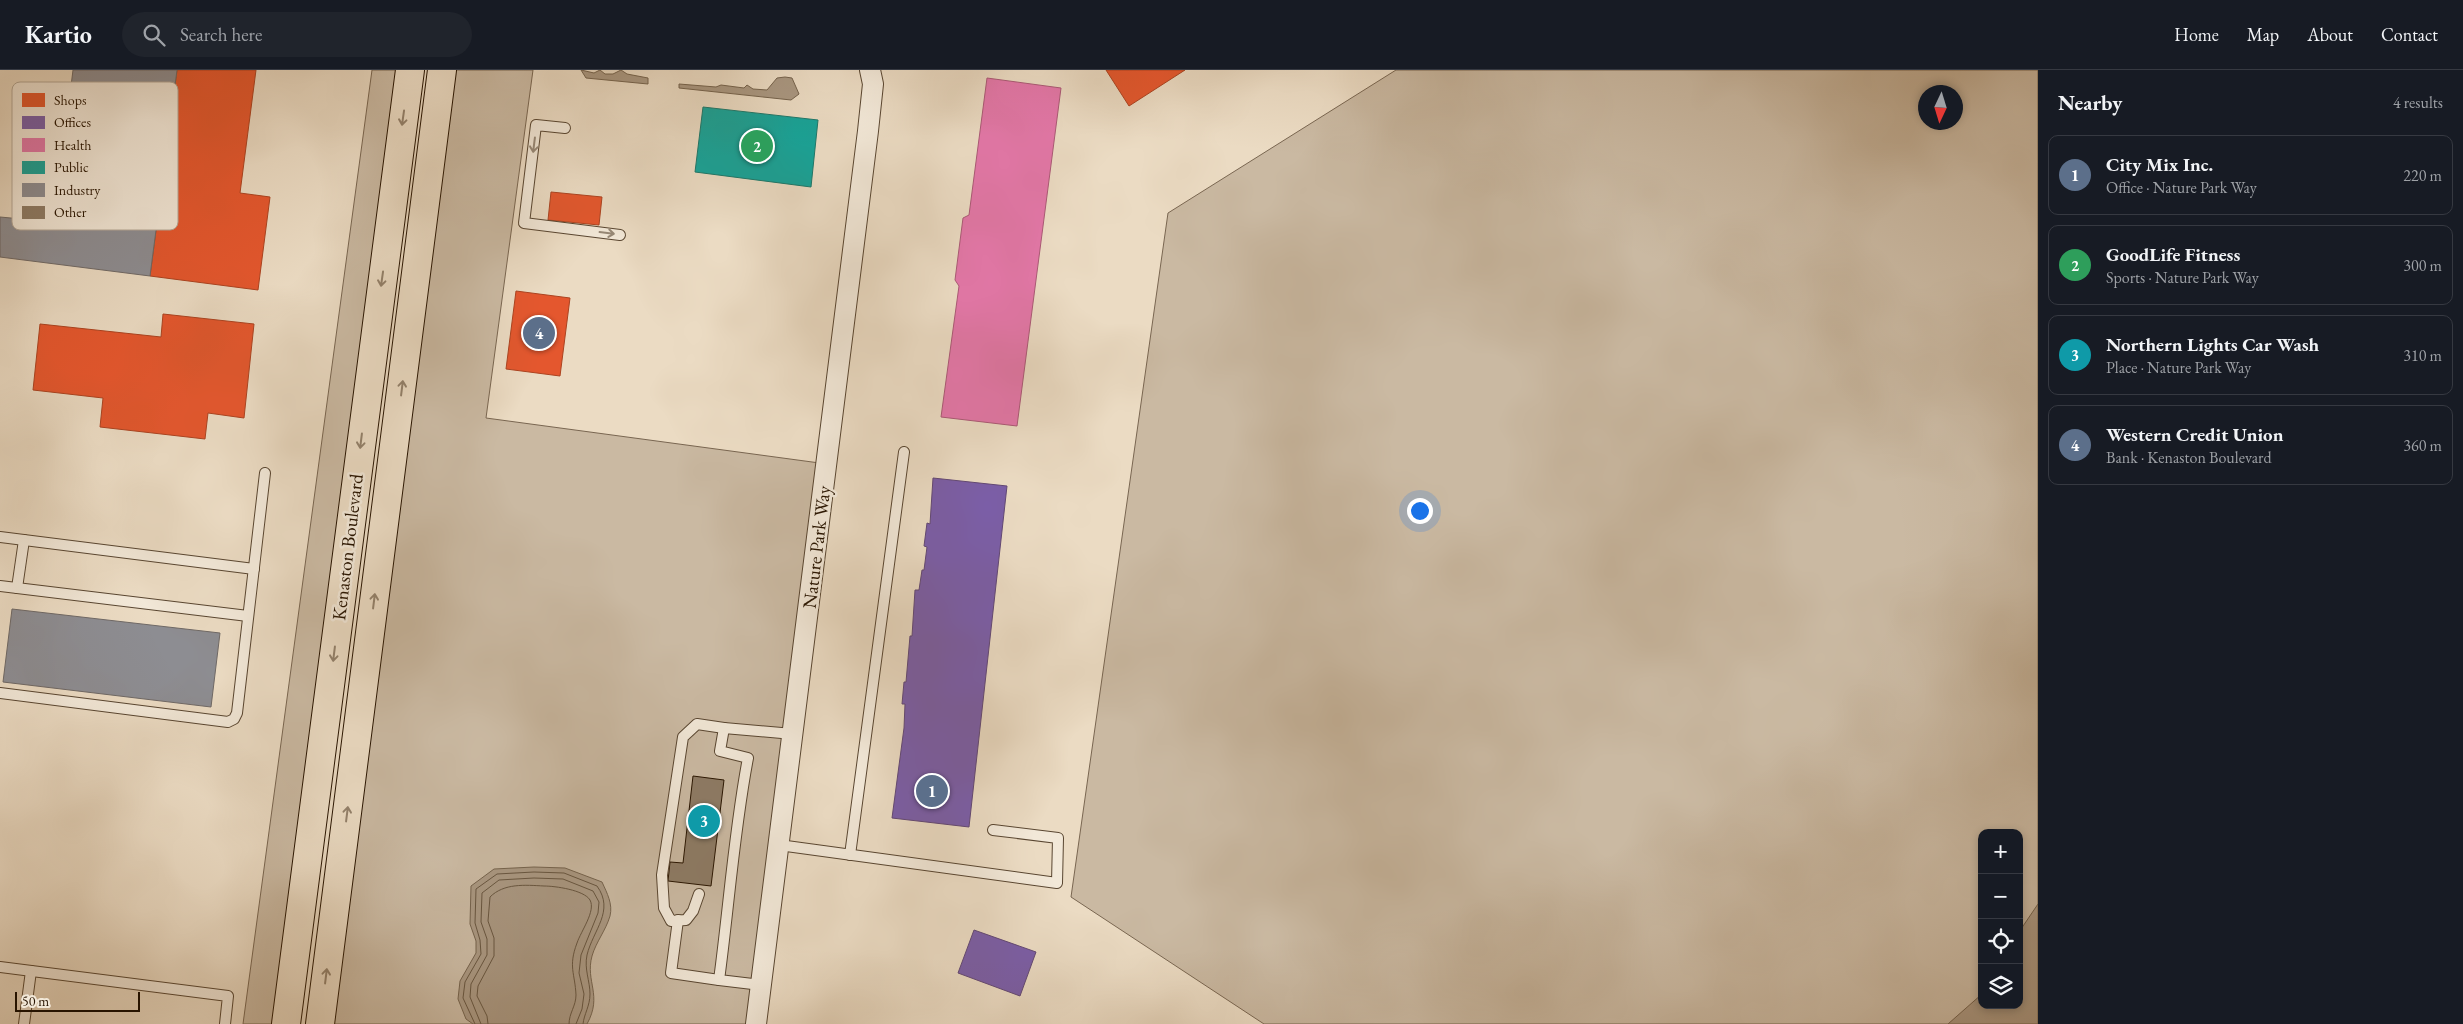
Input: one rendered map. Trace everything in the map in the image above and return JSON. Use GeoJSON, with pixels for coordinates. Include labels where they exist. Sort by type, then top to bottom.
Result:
{"type":"FeatureCollection","features":[{"type":"Feature","properties":{"kind":"main road","name":"Kenaston Boulevard"},"geometry":{"type":"LineString","coordinates":[[286,1024],[410,70]]}},
{"type":"Feature","properties":{"kind":"main road","name":"Kenaston Boulevard"},"geometry":{"type":"LineString","coordinates":[[320,1024],[442,70]]}},
{"type":"Feature","properties":{"kind":"street","name":"Nature Park Way"},"geometry":{"type":"LineString","coordinates":[[756,1024],[868,131],[873,84],[870,70]]}},
{"type":"Feature","properties":{"kind":"lane"},"geometry":{"type":"LineString","coordinates":[[565,128],[536,125],[524,223],[620,235]]}},
{"type":"Feature","properties":{"kind":"lane"},"geometry":{"type":"LineString","coordinates":[[850,854],[904,452]]}},
{"type":"Feature","properties":{"kind":"lane"},"geometry":{"type":"LineString","coordinates":[[0,693],[228,722],[234,719],[237,713],[265,474]]}},
{"type":"Feature","properties":{"kind":"lane"},"geometry":{"type":"LineString","coordinates":[[0,537],[254,569]]}},
{"type":"Feature","properties":{"kind":"lane"},"geometry":{"type":"LineString","coordinates":[[17,588],[24,540]]}},
{"type":"Feature","properties":{"kind":"lane"},"geometry":{"type":"LineString","coordinates":[[0,590],[0,586],[248,616]]}},
{"type":"Feature","properties":{"kind":"lane"},"geometry":{"type":"LineString","coordinates":[[699,894],[693,911],[686,920],[671,920],[664,908],[662,875],[683,737],[697,724],[793,734]]}},
{"type":"Feature","properties":{"kind":"lane"},"geometry":{"type":"LineString","coordinates":[[718,980],[740,800],[748,758],[720,751],[724,728]]}},
{"type":"Feature","properties":{"kind":"lane"},"geometry":{"type":"LineString","coordinates":[[778,845],[1057,883],[1058,838],[993,830]]}},
{"type":"Feature","properties":{"kind":"lane"},"geometry":{"type":"LineString","coordinates":[[678,920],[671,973],[761,985]]}},
{"type":"Feature","properties":{"kind":"lane"},"geometry":{"type":"LineString","coordinates":[[0,967],[228,996],[225,1024]]}},
{"type":"Feature","properties":{"kind":"lane"},"geometry":{"type":"LineString","coordinates":[[24,1024],[31,971]]}},
{"type":"Feature","properties":{"kind":"shaded area"},"geometry":{"type":"Polygon","coordinates":[[[372,70],[409,70],[279,1024],[243,1024],[372,70]]]}},
{"type":"Feature","properties":{"kind":"shaded area"},"geometry":{"type":"Polygon","coordinates":[[[442,70],[533,70],[486,418],[827,464],[756,1024],[320,1024],[442,70]]]}},
{"type":"Feature","properties":{"kind":"shaded area"},"geometry":{"type":"Polygon","coordinates":[[[1396,70],[2038,70],[2038,1024],[1264,1024],[1071,897],[1168,213],[1396,70]]]}},
{"type":"Feature","properties":{"kind":"water"},"geometry":{"type":"Polygon","coordinates":[[[581,70],[594,73],[600,70],[605,74],[613,74],[621,70],[627,74],[648,78],[648,84],[586,78],[581,70]]]}},
{"type":"Feature","properties":{"kind":"water"},"geometry":{"type":"Polygon","coordinates":[[[777,78],[792,78],[799,94],[791,100],[679,88],[679,84],[716,87],[721,85],[744,88],[747,85],[753,89],[767,90],[777,78]]]}},
{"type":"Feature","properties":{"kind":"water"},"geometry":{"type":"Polygon","coordinates":[[[565,868],[602,882],[608,894],[611,907],[610,916],[594,951],[590,965],[594,997],[592,1014],[587,1024],[473,1024],[466,1019],[458,999],[460,981],[476,953],[476,941],[470,924],[471,886],[494,869],[565,868]]]}},
{"type":"Feature","properties":{"kind":"water"},"geometry":{"type":"Polygon","coordinates":[[[2038,904],[2038,1024],[1948,1024],[1978,998],[1978,1009],[2023,1009],[2023,926],[2038,904]]]}},
{"type":"Feature","properties":{"kind":"building: Shops"},"geometry":{"type":"Polygon","coordinates":[[[177,70],[256,70],[240,193],[270,197],[258,290],[150,276],[156,230],[178,230],[178,82],[175,82],[177,70]]]}},
{"type":"Feature","properties":{"kind":"building: Shops"},"geometry":{"type":"Polygon","coordinates":[[[1106,70],[1185,70],[1129,106],[1106,70]]]}},
{"type":"Feature","properties":{"kind":"building: Shops"},"geometry":{"type":"Polygon","coordinates":[[[551,192],[602,197],[599,225],[548,220],[551,192]]]}},
{"type":"Feature","properties":{"kind":"building: Shops"},"geometry":{"type":"Polygon","coordinates":[[[516,291],[570,298],[560,376],[506,369],[516,291]]]}},
{"type":"Feature","properties":{"kind":"building: Shops"},"geometry":{"type":"Polygon","coordinates":[[[163,314],[254,324],[244,418],[208,413],[205,439],[100,427],[103,398],[33,390],[40,324],[161,337],[163,314]]]}},
{"type":"Feature","properties":{"kind":"building: Offices"},"geometry":{"type":"Polygon","coordinates":[[[933,478],[1007,486],[969,827],[892,818],[904,728],[905,704],[902,704],[910,636],[912,636],[915,590],[919,590],[922,570],[924,570],[927,547],[924,546],[927,523],[930,524],[933,478]]]}},
{"type":"Feature","properties":{"kind":"building: Offices"},"geometry":{"type":"Polygon","coordinates":[[[974,930],[1036,952],[1020,996],[958,973],[974,930]]]}},
{"type":"Feature","properties":{"kind":"building: Health"},"geometry":{"type":"Polygon","coordinates":[[[987,78],[1061,88],[1017,426],[941,417],[959,286],[955,280],[963,218],[969,215],[987,78]]]}},
{"type":"Feature","properties":{"kind":"building: Public"},"geometry":{"type":"Polygon","coordinates":[[[703,107],[818,120],[811,187],[695,172],[703,107]]]}},
{"type":"Feature","properties":{"kind":"building: Industry"},"geometry":{"type":"Polygon","coordinates":[[[73,70],[177,70],[175,82],[72,82],[73,70]]]}},
{"type":"Feature","properties":{"kind":"building: Industry"},"geometry":{"type":"Polygon","coordinates":[[[0,217],[12,218],[12,230],[156,230],[150,276],[0,257],[0,217]]]}},
{"type":"Feature","properties":{"kind":"building: Industry"},"geometry":{"type":"Polygon","coordinates":[[[12,609],[220,633],[211,707],[3,682],[12,609]]]}},
{"type":"Feature","properties":{"kind":"building: Other"},"geometry":{"type":"Polygon","coordinates":[[[693,776],[724,780],[711,886],[668,881],[670,862],[683,863],[693,776]]]}},
{"type":"Feature","properties":{"kind":"place","name":"GoodLife Fitness"},"geometry":{"type":"Point","coordinates":[757,146]}},
{"type":"Feature","properties":{"kind":"place","name":"Western Credit Union"},"geometry":{"type":"Point","coordinates":[539,333]}},
{"type":"Feature","properties":{"kind":"place","name":"City Mix Inc."},"geometry":{"type":"Point","coordinates":[932,791]}},
{"type":"Feature","properties":{"kind":"place","name":"Northern Lights Car Wash"},"geometry":{"type":"Point","coordinates":[704,821]}}]}
